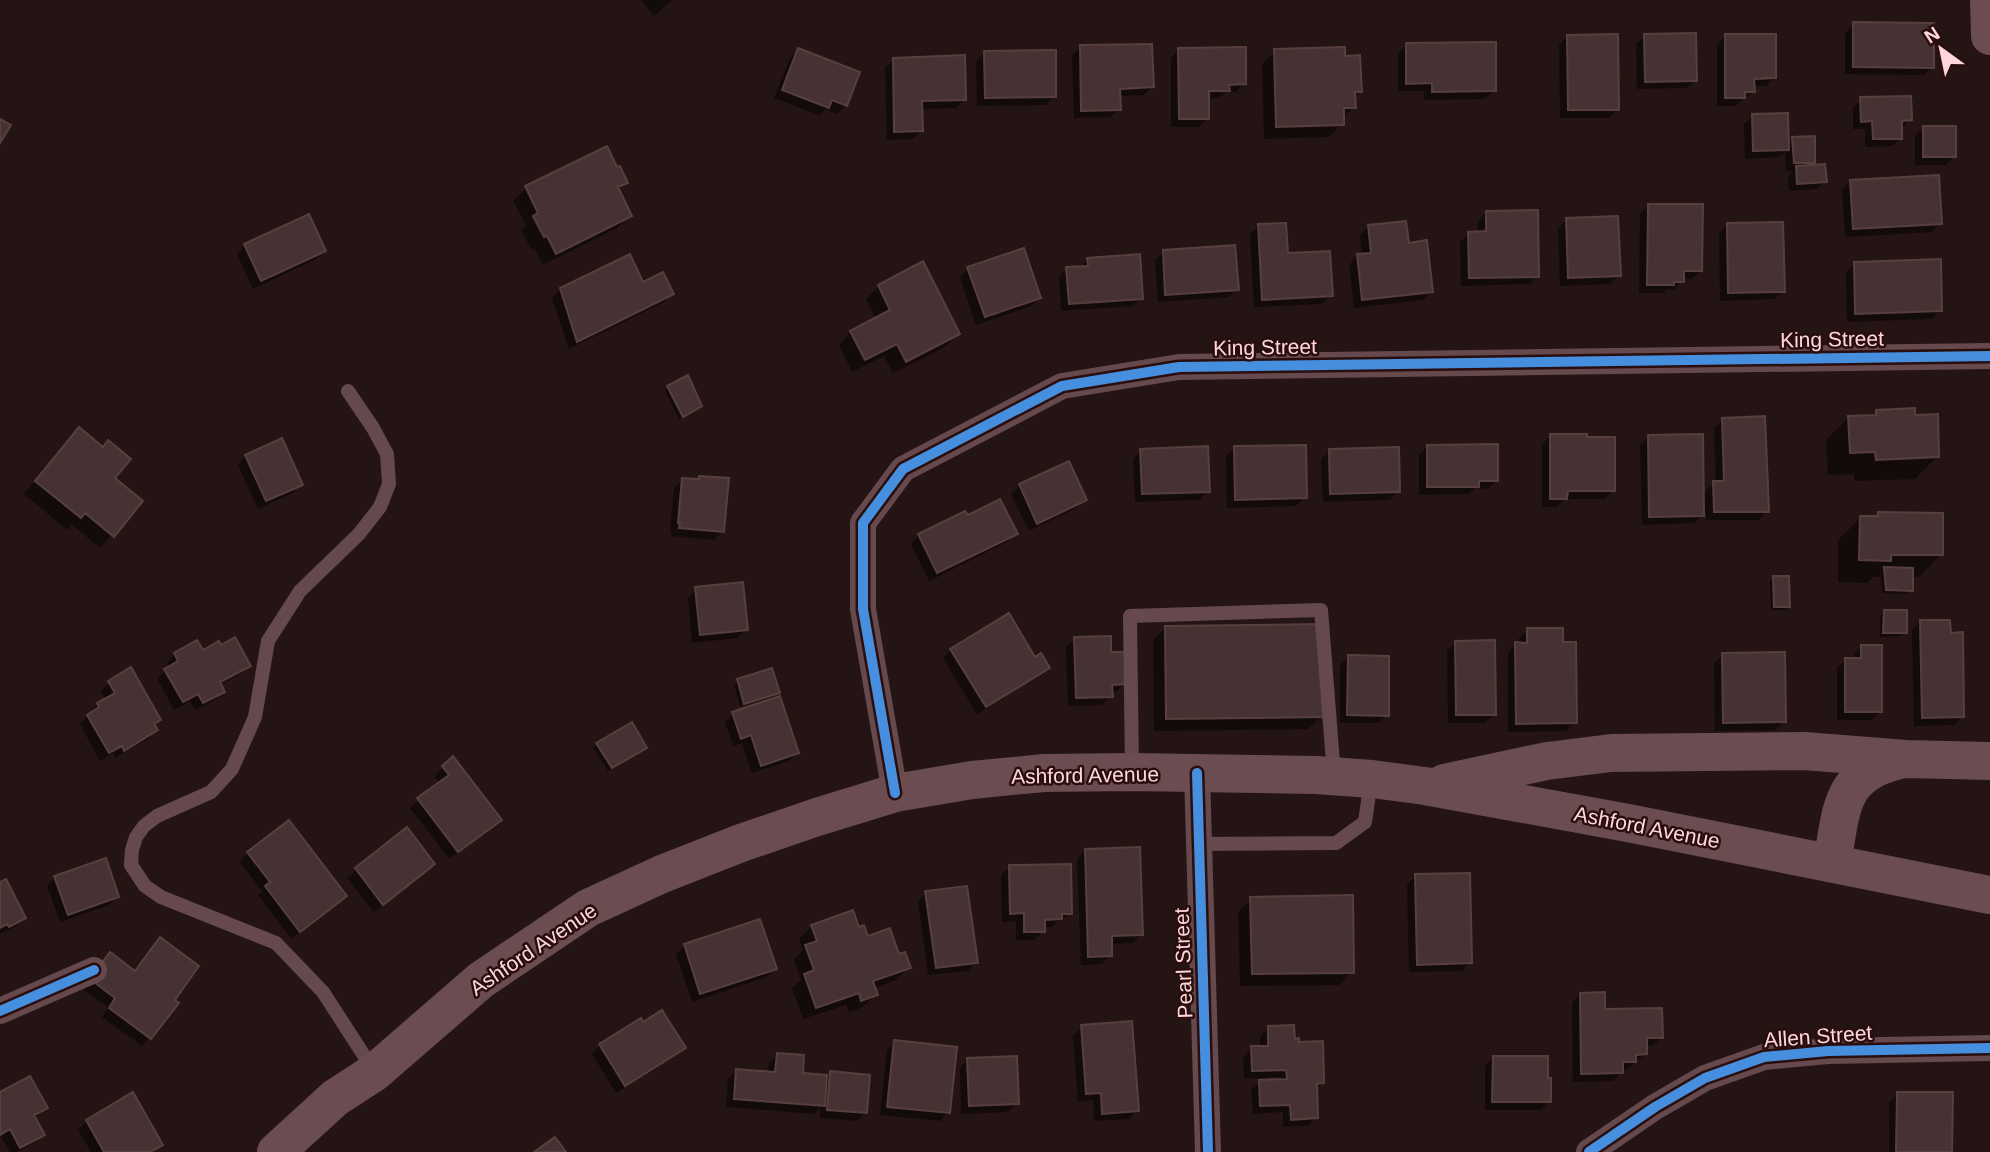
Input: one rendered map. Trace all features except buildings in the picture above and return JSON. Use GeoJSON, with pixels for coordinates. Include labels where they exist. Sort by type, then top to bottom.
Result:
{"type":"FeatureCollection","features":[{"type":"Feature","properties":{"kind":"main road"},"geometry":{"type":"LineString","coordinates":[[1989,0],[1990,36]]}},
{"type":"Feature","properties":{"kind":"main road"},"geometry":{"type":"LineString","coordinates":[[1425,786],[1547,761],[1611,753],[1804,751],[1906,759],[1990,761]]}},
{"type":"Feature","properties":{"kind":"main road"},"geometry":{"type":"LineString","coordinates":[[1832,863],[1842,809],[1846,795],[1854,783],[1877,767],[1906,759]]}},
{"type":"Feature","properties":{"kind":"main road","name":"Ashford Avenue"},"geometry":{"type":"LineString","coordinates":[[276,1152],[335,1098],[375,1072],[481,980],[588,908],[662,874],[741,843],[895,793],[1044,773],[1196,772],[1371,779],[1425,786],[1990,895]]}},
{"type":"Feature","properties":{"kind":"street","name":"King Street"},"geometry":{"type":"LineString","coordinates":[[895,793],[863,609],[863,523],[903,469],[1062,386],[1179,368],[1990,356]]}},
{"type":"Feature","properties":{"kind":"street","name":"Pearl Street"},"geometry":{"type":"LineString","coordinates":[[1196,772],[1208,1152]]}},
{"type":"Feature","properties":{"kind":"street"},"geometry":{"type":"LineString","coordinates":[[0,1011],[94,970]]}},
{"type":"Feature","properties":{"kind":"street","name":"Allen Street"},"geometry":{"type":"LineString","coordinates":[[1589,1152],[1705,1077],[1764,1057],[1828,1051],[1990,1048]]}},
{"type":"Feature","properties":{"kind":"lane"},"geometry":{"type":"LineString","coordinates":[[348,391],[387,454],[389,484],[380,507],[359,534],[300,590],[268,641],[255,717],[232,769],[211,792],[157,816],[144,826],[135,837],[131,865],[145,886],[161,897],[276,943],[323,992],[375,1072]]}},
{"type":"Feature","properties":{"kind":"lane"},"geometry":{"type":"LineString","coordinates":[[1132,772],[1130,616],[1321,610],[1334,776]]}},
{"type":"Feature","properties":{"kind":"lane"},"geometry":{"type":"LineString","coordinates":[[1198,844],[1336,843],[1365,822],[1371,779]]}},
{"type":"Feature","properties":{"kind":"cycle path"},"geometry":{"type":"LineString","coordinates":[[895,793],[863,609],[863,523],[903,469],[1062,386],[1179,367],[1990,356]]}},
{"type":"Feature","properties":{"kind":"cycle path"},"geometry":{"type":"LineString","coordinates":[[1197,773],[1208,1152]]}},
{"type":"Feature","properties":{"kind":"cycle path"},"geometry":{"type":"LineString","coordinates":[[0,1011],[94,970]]}},
{"type":"Feature","properties":{"kind":"cycle path"},"geometry":{"type":"LineString","coordinates":[[1589,1152],[1655,1107],[1705,1078],[1764,1057],[1828,1051],[1990,1048]]}}]}
